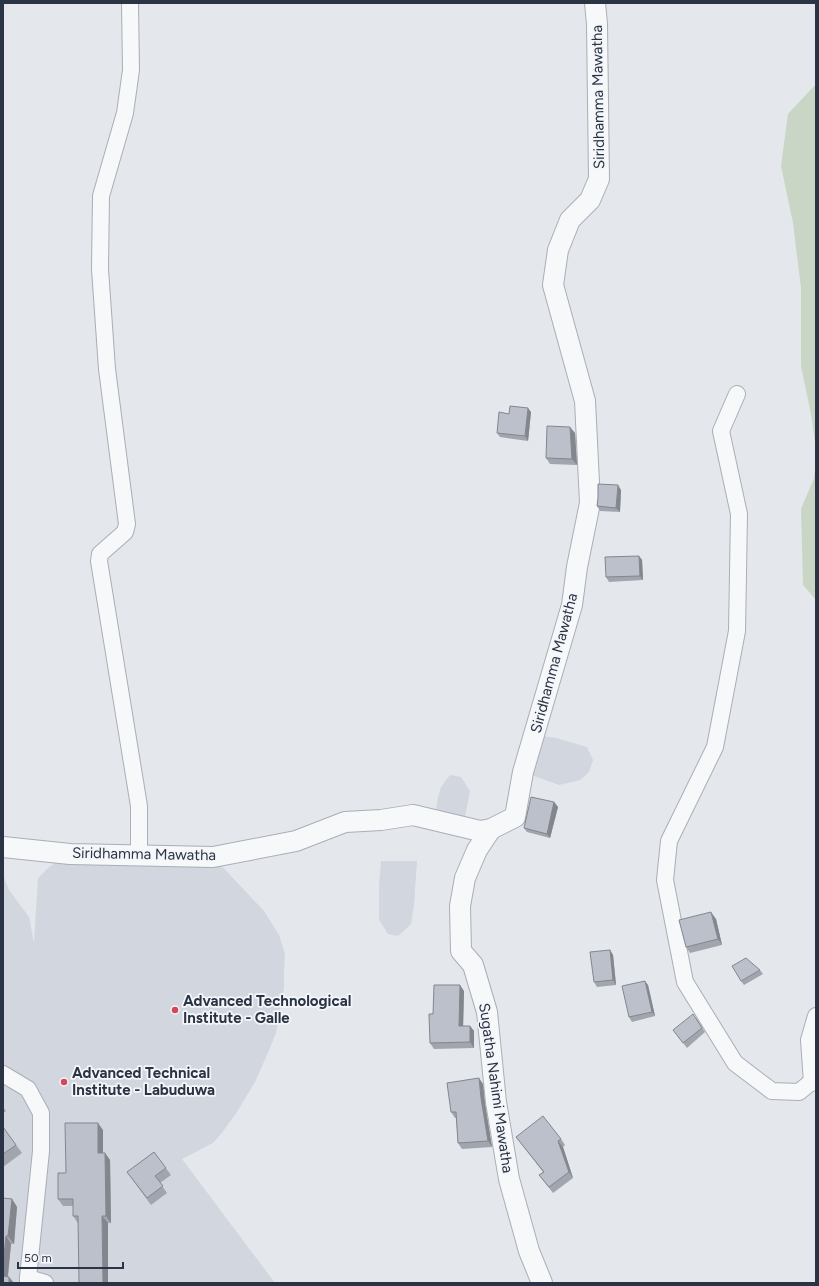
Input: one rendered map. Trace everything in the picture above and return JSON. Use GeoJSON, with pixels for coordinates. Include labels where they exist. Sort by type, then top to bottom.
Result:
{"type":"FeatureCollection","features":[{"type":"Feature","properties":{"kind":"street"},"geometry":{"type":"LineString","coordinates":[[130,3],[131,70],[125,113],[101,196],[100,269],[107,369],[127,524],[125,532],[100,554],[99,562],[139,806],[139,856]]}},
{"type":"Feature","properties":{"kind":"street","name":"Siridhamma Mawatha"},"geometry":{"type":"LineString","coordinates":[[3,847],[70,854],[213,857],[296,841],[346,822],[381,820],[414,815],[480,831],[490,829],[514,817],[524,772],[572,605],[577,567],[590,503],[585,401],[553,286],[558,250],[570,220],[590,200],[599,179],[597,24],[595,3]]}},
{"type":"Feature","properties":{"kind":"street"},"geometry":{"type":"LineString","coordinates":[[737,394],[722,431],[739,514],[737,631],[715,747],[669,841],[665,880],[685,982],[735,1063],[772,1091],[800,1092],[814,1081],[809,1040],[816,1016]]}},
{"type":"Feature","properties":{"kind":"street","name":"Sugatha Nahimi Mawatha"},"geometry":{"type":"LineString","coordinates":[[490,829],[477,850],[465,878],[460,906],[461,951],[473,965],[487,1012],[496,1102],[509,1179],[529,1251],[542,1283]]}},
{"type":"Feature","properties":{"kind":"street"},"geometry":{"type":"LineString","coordinates":[[3,1074],[28,1089],[41,1113],[41,1151],[28,1281],[45,1283]]}},
{"type":"Feature","properties":{"kind":"shaded area"},"geometry":{"type":"Polygon","coordinates":[[[535,735],[556,738],[587,747],[593,760],[589,772],[580,780],[559,785],[523,772],[535,735]]]}},
{"type":"Feature","properties":{"kind":"shaded area"},"geometry":{"type":"Polygon","coordinates":[[[450,775],[461,777],[470,791],[463,826],[435,819],[441,787],[450,775]]]}},
{"type":"Feature","properties":{"kind":"shaded area"},"geometry":{"type":"Polygon","coordinates":[[[70,854],[213,857],[264,911],[279,935],[285,954],[284,988],[276,1033],[267,1055],[255,1082],[237,1112],[221,1134],[213,1143],[182,1159],[275,1283],[3,1283],[3,875],[9,890],[29,917],[34,943],[38,878],[49,867],[70,854]]]}},
{"type":"Feature","properties":{"kind":"shaded area"},"geometry":{"type":"Polygon","coordinates":[[[381,861],[417,861],[411,924],[398,936],[388,934],[379,920],[381,861]]]}},
{"type":"Feature","properties":{"kind":"green space"},"geometry":{"type":"Polygon","coordinates":[[[816,84],[816,449],[811,414],[801,366],[801,288],[793,223],[781,166],[788,114],[816,84]]]}},
{"type":"Feature","properties":{"kind":"green space"},"geometry":{"type":"Polygon","coordinates":[[[816,462],[816,600],[803,585],[801,509],[814,478],[816,462]]]}},
{"type":"Feature","properties":{"kind":"building"},"geometry":{"type":"Polygon","coordinates":[[[510,406],[528,408],[525,436],[497,433],[499,412],[509,414],[510,406]]]}},
{"type":"Feature","properties":{"kind":"building"},"geometry":{"type":"Polygon","coordinates":[[[547,426],[570,427],[572,459],[546,458],[547,426]]]}},
{"type":"Feature","properties":{"kind":"building"},"geometry":{"type":"Polygon","coordinates":[[[598,484],[618,485],[616,508],[597,506],[598,484]]]}},
{"type":"Feature","properties":{"kind":"building"},"geometry":{"type":"Polygon","coordinates":[[[639,556],[640,576],[606,577],[605,557],[639,556]]]}},
{"type":"Feature","properties":{"kind":"building"},"geometry":{"type":"Polygon","coordinates":[[[531,797],[554,802],[547,834],[524,828],[531,797]]]}},
{"type":"Feature","properties":{"kind":"building"},"geometry":{"type":"Polygon","coordinates":[[[711,912],[718,939],[686,947],[679,920],[711,912]]]}},
{"type":"Feature","properties":{"kind":"building"},"geometry":{"type":"Polygon","coordinates":[[[610,950],[613,980],[594,982],[590,952],[610,950]]]}},
{"type":"Feature","properties":{"kind":"building"},"geometry":{"type":"Polygon","coordinates":[[[746,958],[760,970],[741,981],[732,966],[746,958]]]}},
{"type":"Feature","properties":{"kind":"building"},"geometry":{"type":"Polygon","coordinates":[[[645,981],[652,1012],[629,1017],[622,986],[645,981]]]}},
{"type":"Feature","properties":{"kind":"building"},"geometry":{"type":"Polygon","coordinates":[[[434,985],[460,985],[459,1026],[470,1026],[470,1042],[430,1043],[429,1014],[433,1014],[434,985]]]}},
{"type":"Feature","properties":{"kind":"building"},"geometry":{"type":"Polygon","coordinates":[[[693,1014],[702,1028],[683,1043],[673,1030],[693,1014]]]}},
{"type":"Feature","properties":{"kind":"building"},"geometry":{"type":"Polygon","coordinates":[[[479,1078],[488,1141],[458,1143],[456,1112],[451,1112],[447,1083],[479,1078]]]}},
{"type":"Feature","properties":{"kind":"building"},"geometry":{"type":"Polygon","coordinates":[[[543,1116],[561,1139],[558,1141],[569,1172],[549,1187],[539,1175],[544,1172],[516,1137],[543,1116]]]}},
{"type":"Feature","properties":{"kind":"building"},"geometry":{"type":"Polygon","coordinates":[[[65,1123],[98,1123],[98,1153],[105,1153],[106,1216],[102,1216],[103,1283],[79,1283],[78,1216],[73,1216],[73,1199],[58,1199],[58,1173],[66,1173],[65,1123]]]}},
{"type":"Feature","properties":{"kind":"building"},"geometry":{"type":"Polygon","coordinates":[[[3,1127],[16,1145],[3,1154],[3,1127]]]}},
{"type":"Feature","properties":{"kind":"building"},"geometry":{"type":"Polygon","coordinates":[[[154,1152],[166,1168],[155,1176],[163,1186],[147,1198],[127,1172],[154,1152]]]}},
{"type":"Feature","properties":{"kind":"building"},"geometry":{"type":"Polygon","coordinates":[[[3,1198],[12,1199],[3,1265],[3,1198]]]}},
{"type":"Feature","properties":{"kind":"building"},"geometry":{"type":"Polygon","coordinates":[[[3,1276],[9,1277],[9,1283],[3,1283],[3,1276]]]}},
{"type":"Feature","properties":{"kind":"place","name":"Advanced Technological Institute - Galle"},"geometry":{"type":"Point","coordinates":[175,1010]}},
{"type":"Feature","properties":{"kind":"place","name":"Advanced Technical Institute - Labuduwa"},"geometry":{"type":"Point","coordinates":[64,1082]}}]}
